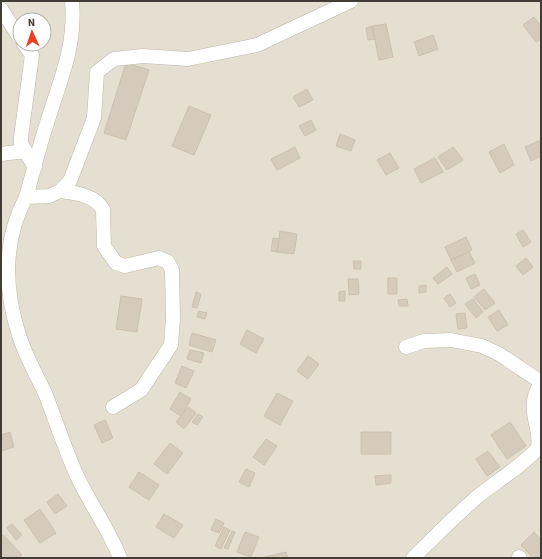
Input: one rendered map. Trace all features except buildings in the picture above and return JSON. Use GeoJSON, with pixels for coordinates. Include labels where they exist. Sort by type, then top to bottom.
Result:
{"type":"FeatureCollection","features":[{"type":"Feature","properties":{"kind":"street"},"geometry":{"type":"LineString","coordinates":[[72,1],[72,39],[68,62],[46,125],[26,197],[12,229],[7,268],[9,287],[19,335],[45,394],[78,477],[120,558]]}},
{"type":"Feature","properties":{"kind":"street"},"geometry":{"type":"LineString","coordinates":[[26,197],[49,196],[60,191],[70,181],[94,118],[97,72],[114,59],[143,56],[188,59],[257,45],[351,1]]}},
{"type":"Feature","properties":{"kind":"street"},"geometry":{"type":"LineString","coordinates":[[1,9],[12,26]]}},
{"type":"Feature","properties":{"kind":"street"},"geometry":{"type":"LineString","coordinates":[[30,52],[32,55],[21,127],[21,144],[35,167]]}},
{"type":"Feature","properties":{"kind":"street"},"geometry":{"type":"LineString","coordinates":[[1,154],[25,151]]}},
{"type":"Feature","properties":{"kind":"street"},"geometry":{"type":"LineString","coordinates":[[60,191],[84,196],[100,205],[103,210],[104,246],[116,263],[125,266],[159,258],[168,262],[172,270],[173,318],[171,345],[142,390],[113,407]]}},
{"type":"Feature","properties":{"kind":"street"},"geometry":{"type":"LineString","coordinates":[[406,347],[424,341],[451,340],[482,346],[499,354],[541,382],[535,392],[534,401],[540,440],[534,453],[477,497],[413,558]]}},
{"type":"Feature","properties":{"kind":"shaded area"},"geometry":{"type":"Polygon","coordinates":[[[1,1],[541,1],[541,558],[1,558],[1,1]]]}}]}
